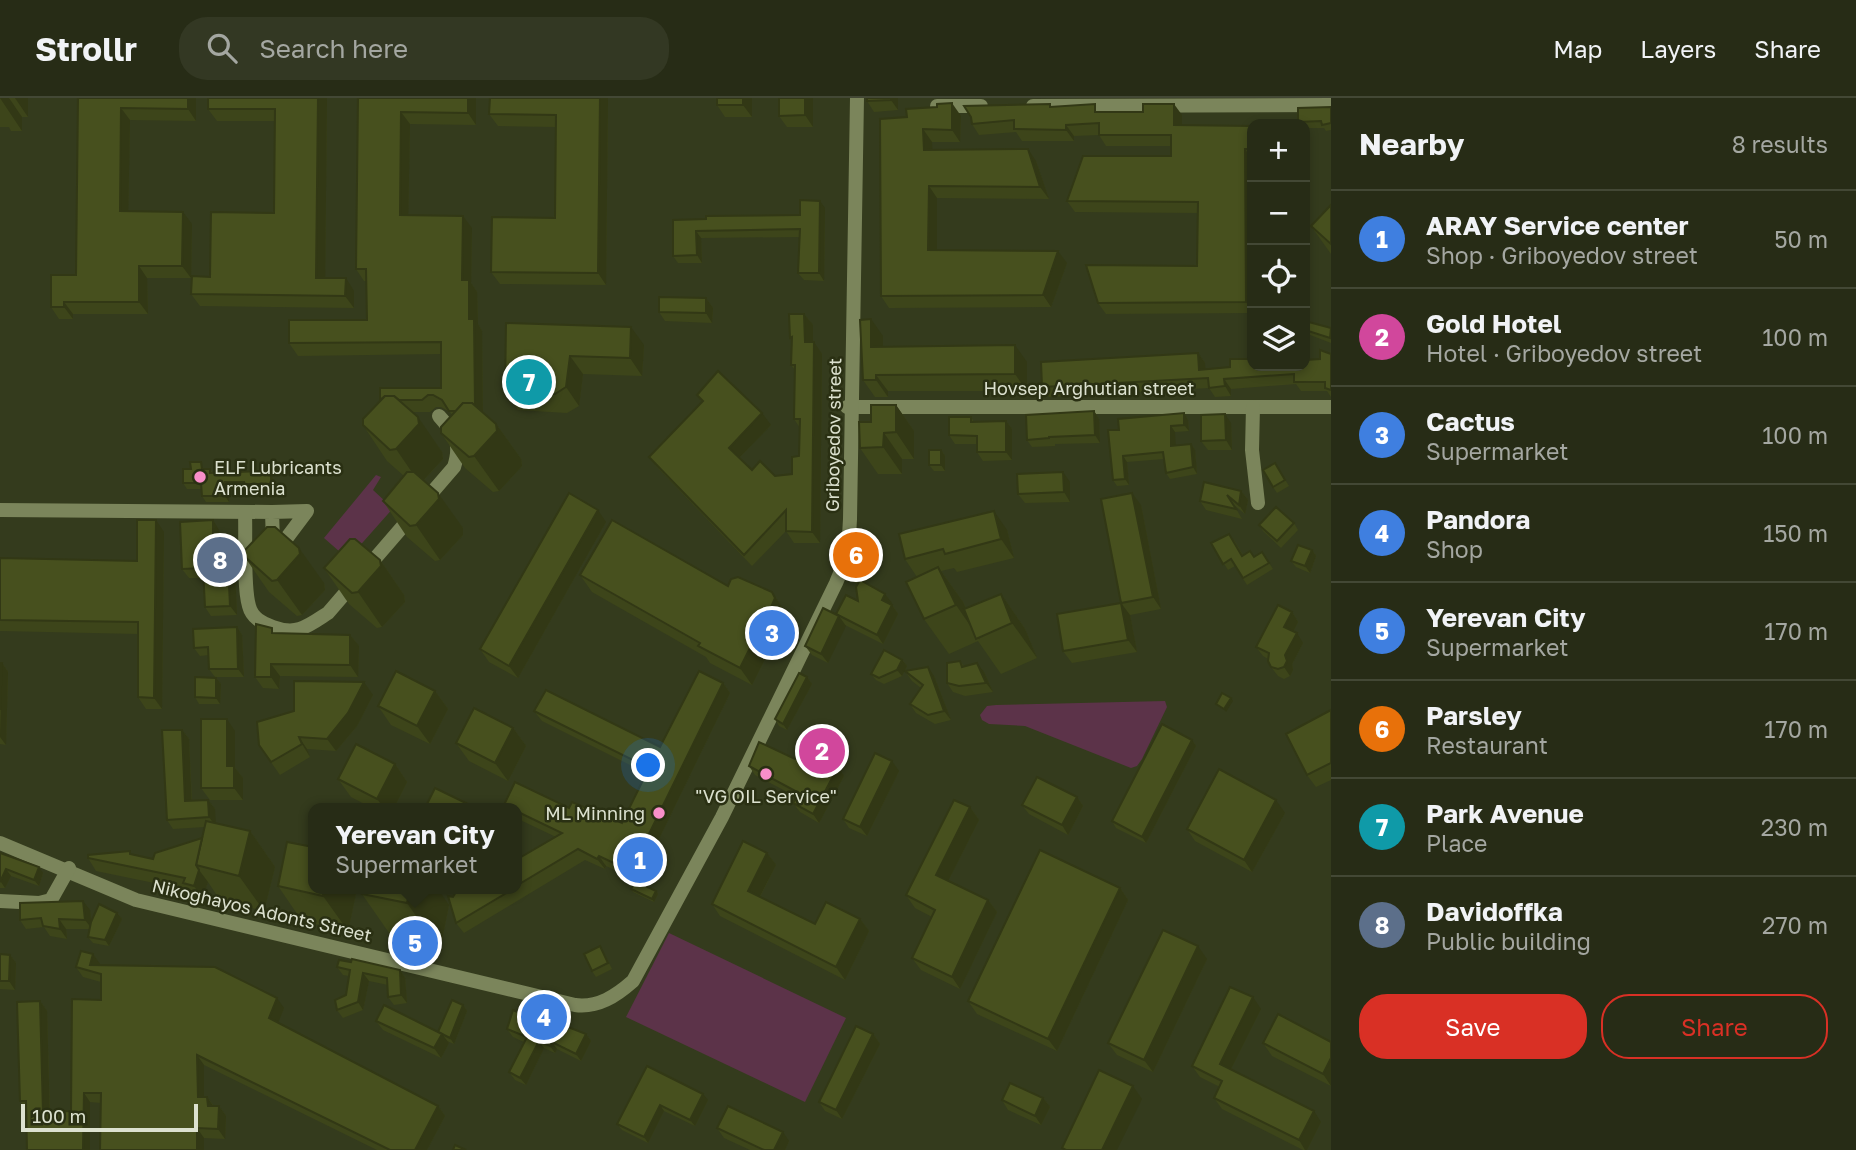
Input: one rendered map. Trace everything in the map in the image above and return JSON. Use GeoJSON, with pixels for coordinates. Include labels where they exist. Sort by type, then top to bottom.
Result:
{"type":"FeatureCollection","features":[{"type":"Feature","properties":{"kind":"street","name":"Griboyedov street"},"geometry":{"type":"LineString","coordinates":[[850,98],[850,407]]}},
{"type":"Feature","properties":{"kind":"street","name":"Griboyedov street"},"geometry":{"type":"LineString","coordinates":[[604,998],[633,981],[643,963],[722,817],[848,554],[857,98]]}},
{"type":"Feature","properties":{"kind":"street"},"geometry":{"type":"LineString","coordinates":[[1023,106],[1331,105]]}},
{"type":"Feature","properties":{"kind":"street"},"geometry":{"type":"LineString","coordinates":[[937,106],[998,106]]}},
{"type":"Feature","properties":{"kind":"street","name":"Hovsep Arghutian street"},"geometry":{"type":"LineString","coordinates":[[850,407],[1331,407]]}},
{"type":"Feature","properties":{"kind":"street"},"geometry":{"type":"LineString","coordinates":[[1253,407],[1252,450],[1258,503]]}},
{"type":"Feature","properties":{"kind":"street"},"geometry":{"type":"LineString","coordinates":[[245,513],[249,607],[258,621],[273,627],[289,632],[307,627],[328,613],[454,467],[458,454],[455,434],[439,416]]}},
{"type":"Feature","properties":{"kind":"street"},"geometry":{"type":"LineString","coordinates":[[0,510],[272,512]]}},
{"type":"Feature","properties":{"kind":"street","name":"Nikoghayos Adonts Street"},"geometry":{"type":"LineString","coordinates":[[0,837],[68,871]]}},
{"type":"Feature","properties":{"kind":"street","name":"Nikoghayos Adonts Street"},"geometry":{"type":"LineString","coordinates":[[0,843],[136,900],[581,1000],[604,998]]}},
{"type":"Feature","properties":{"kind":"street"},"geometry":{"type":"LineString","coordinates":[[0,901],[39,903],[51,900],[68,871]]}},
{"type":"Feature","properties":{"kind":"shaded area"},"geometry":{"type":"Polygon","coordinates":[[[376,475],[381,477],[373,490],[387,503],[403,497],[348,559],[324,538],[376,475]]]}},
{"type":"Feature","properties":{"kind":"shaded area"},"geometry":{"type":"Polygon","coordinates":[[[1165,701],[1167,707],[1142,759],[1137,766],[1131,768],[1025,726],[989,724],[982,720],[980,715],[987,706],[996,705],[1165,701]]]}},
{"type":"Feature","properties":{"kind":"shaded area"},"geometry":{"type":"Polygon","coordinates":[[[669,933],[846,1018],[805,1102],[626,1017],[669,933]]]}},
{"type":"Feature","properties":{"kind":"building"},"geometry":{"type":"Polygon","coordinates":[[[78,98],[188,98],[188,109],[121,108],[120,211],[183,212],[182,266],[139,266],[139,302],[64,302],[64,307],[51,307],[51,275],[76,275],[78,98]]]}},
{"type":"Feature","properties":{"kind":"building"},"geometry":{"type":"Polygon","coordinates":[[[208,98],[318,98],[316,278],[346,278],[345,296],[191,294],[192,276],[210,277],[211,212],[274,213],[275,109],[208,109],[208,98]]]}},
{"type":"Feature","properties":{"kind":"building"},"geometry":{"type":"Polygon","coordinates":[[[358,98],[468,98],[468,113],[401,112],[400,215],[463,216],[462,280],[469,280],[469,319],[474,319],[475,406],[472,403],[463,403],[456,411],[449,411],[442,400],[433,395],[422,400],[399,400],[394,396],[385,396],[380,400],[380,388],[441,388],[441,342],[289,343],[289,320],[367,320],[366,269],[356,269],[358,98]]]}},
{"type":"Feature","properties":{"kind":"building"},"geometry":{"type":"Polygon","coordinates":[[[490,98],[600,98],[598,273],[491,272],[492,217],[555,218],[556,115],[489,114],[490,98]]]}},
{"type":"Feature","properties":{"kind":"building"},"geometry":{"type":"Polygon","coordinates":[[[717,98],[743,98],[743,105],[717,105],[717,98]]]}},
{"type":"Feature","properties":{"kind":"building"},"geometry":{"type":"Polygon","coordinates":[[[779,98],[805,98],[805,115],[779,116],[779,98]]]}},
{"type":"Feature","properties":{"kind":"building"},"geometry":{"type":"Polygon","coordinates":[[[867,98],[891,98],[891,100],[867,101],[867,98]]]}},
{"type":"Feature","properties":{"kind":"building"},"geometry":{"type":"Polygon","coordinates":[[[952,103],[952,130],[923,129],[924,150],[1028,149],[1040,187],[929,186],[928,250],[1058,251],[1043,295],[881,296],[880,119],[907,117],[906,109],[952,103]]]}},
{"type":"Feature","properties":{"kind":"building"},"geometry":{"type":"Polygon","coordinates":[[[1050,104],[1050,107],[1095,104],[1095,112],[1143,112],[1143,104],[1174,104],[1174,125],[1247,126],[1246,302],[1098,303],[1086,265],[1197,266],[1198,202],[1067,201],[1083,156],[1171,156],[1171,135],[1099,135],[1099,123],[1066,125],[1066,130],[1014,129],[1014,120],[972,124],[964,106],[1050,104]]]}},
{"type":"Feature","properties":{"kind":"building"},"geometry":{"type":"Polygon","coordinates":[[[1331,107],[1331,123],[1322,125],[1321,121],[1298,119],[1298,108],[1331,107]]]}},
{"type":"Feature","properties":{"kind":"building"},"geometry":{"type":"Polygon","coordinates":[[[800,200],[820,201],[819,273],[798,273],[800,229],[696,231],[697,255],[673,256],[673,220],[706,219],[706,216],[800,215],[800,200]]]}},
{"type":"Feature","properties":{"kind":"building"},"geometry":{"type":"Polygon","coordinates":[[[1331,205],[1331,244],[1311,226],[1331,205]]]}},
{"type":"Feature","properties":{"kind":"building"},"geometry":{"type":"Polygon","coordinates":[[[659,297],[706,298],[706,313],[659,312],[659,297]]]}},
{"type":"Feature","properties":{"kind":"building"},"geometry":{"type":"Polygon","coordinates":[[[789,314],[804,314],[805,342],[814,342],[812,532],[786,531],[786,510],[744,555],[649,457],[703,401],[697,395],[718,371],[762,413],[729,448],[752,470],[760,461],[775,476],[792,474],[792,457],[799,456],[800,419],[794,419],[795,365],[791,365],[789,314]]]}},
{"type":"Feature","properties":{"kind":"building"},"geometry":{"type":"Polygon","coordinates":[[[871,319],[871,347],[1015,345],[1015,374],[876,375],[876,380],[863,380],[860,320],[871,319]]]}},
{"type":"Feature","properties":{"kind":"building"},"geometry":{"type":"Polygon","coordinates":[[[1310,322],[1331,328],[1330,338],[1310,332],[1310,322]]]}},
{"type":"Feature","properties":{"kind":"building"},"geometry":{"type":"Polygon","coordinates":[[[506,323],[631,327],[630,358],[570,356],[566,387],[555,394],[505,392],[506,323]]]}},
{"type":"Feature","properties":{"kind":"building"},"geometry":{"type":"Polygon","coordinates":[[[1320,350],[1331,354],[1331,390],[1325,388],[1325,382],[1294,382],[1294,374],[1224,379],[1225,386],[1209,388],[1208,378],[1042,387],[1041,362],[1198,353],[1199,370],[1230,367],[1230,359],[1247,359],[1247,371],[1310,371],[1310,360],[1320,359],[1320,350]]]}},
{"type":"Feature","properties":{"kind":"building"},"geometry":{"type":"Polygon","coordinates":[[[385,396],[394,396],[418,417],[419,424],[396,449],[390,450],[363,425],[363,419],[385,396]]]}},
{"type":"Feature","properties":{"kind":"building"},"geometry":{"type":"Polygon","coordinates":[[[463,403],[472,403],[496,424],[497,431],[474,456],[469,457],[441,433],[441,427],[463,403]]]}},
{"type":"Feature","properties":{"kind":"building"},"geometry":{"type":"Polygon","coordinates":[[[871,405],[896,405],[896,432],[884,433],[883,447],[860,448],[859,422],[871,422],[871,405]]]}},
{"type":"Feature","properties":{"kind":"building"},"geometry":{"type":"Polygon","coordinates":[[[1094,411],[1095,435],[1027,440],[1026,415],[1094,411]]]}},
{"type":"Feature","properties":{"kind":"building"},"geometry":{"type":"Polygon","coordinates":[[[1184,413],[1184,425],[1171,426],[1171,446],[1191,444],[1193,467],[1166,473],[1163,452],[1123,456],[1125,479],[1113,480],[1108,430],[1119,430],[1118,419],[1184,413]]]}},
{"type":"Feature","properties":{"kind":"building"},"geometry":{"type":"Polygon","coordinates":[[[1225,414],[1226,440],[1201,441],[1201,415],[1225,414]]]}},
{"type":"Feature","properties":{"kind":"building"},"geometry":{"type":"Polygon","coordinates":[[[949,417],[971,417],[971,422],[1006,421],[1006,452],[977,452],[977,436],[949,435],[949,417]]]}},
{"type":"Feature","properties":{"kind":"building"},"geometry":{"type":"Polygon","coordinates":[[[929,450],[941,450],[941,465],[929,465],[929,450]]]}},
{"type":"Feature","properties":{"kind":"building"},"geometry":{"type":"Polygon","coordinates":[[[190,462],[201,462],[202,469],[210,469],[210,473],[265,471],[271,476],[271,484],[225,482],[225,496],[202,496],[201,483],[183,483],[183,469],[191,469],[190,462]]]}},
{"type":"Feature","properties":{"kind":"building"},"geometry":{"type":"Polygon","coordinates":[[[1275,463],[1285,480],[1273,487],[1263,470],[1275,463]]]}},
{"type":"Feature","properties":{"kind":"building"},"geometry":{"type":"Polygon","coordinates":[[[407,472],[414,472],[438,493],[439,499],[416,525],[410,526],[383,501],[407,472]]]}},
{"type":"Feature","properties":{"kind":"building"},"geometry":{"type":"Polygon","coordinates":[[[1063,472],[1064,492],[1018,494],[1017,474],[1063,472]]]}},
{"type":"Feature","properties":{"kind":"building"},"geometry":{"type":"Polygon","coordinates":[[[1204,482],[1241,491],[1239,505],[1227,495],[1236,509],[1200,501],[1204,482]]]}},
{"type":"Feature","properties":{"kind":"building"},"geometry":{"type":"Polygon","coordinates":[[[569,493],[598,510],[509,666],[480,649],[569,493]]]}},
{"type":"Feature","properties":{"kind":"building"},"geometry":{"type":"Polygon","coordinates":[[[1132,493],[1153,597],[1121,603],[1101,499],[1132,493]]]}},
{"type":"Feature","properties":{"kind":"building"},"geometry":{"type":"Polygon","coordinates":[[[1276,507],[1294,523],[1277,541],[1259,525],[1276,507]]]}},
{"type":"Feature","properties":{"kind":"building"},"geometry":{"type":"Polygon","coordinates":[[[994,511],[1001,539],[945,554],[943,549],[905,559],[899,534],[994,511]]]}},
{"type":"Feature","properties":{"kind":"building"},"geometry":{"type":"Polygon","coordinates":[[[137,520],[156,520],[154,698],[138,697],[138,622],[0,620],[0,558],[137,561],[137,520]]]}},
{"type":"Feature","properties":{"kind":"building"},"geometry":{"type":"Polygon","coordinates":[[[213,520],[213,540],[227,540],[230,606],[205,607],[203,568],[182,569],[180,522],[213,520]]]}},
{"type":"Feature","properties":{"kind":"building"},"geometry":{"type":"Polygon","coordinates":[[[612,520],[728,586],[731,579],[738,577],[772,592],[775,598],[757,640],[753,642],[740,668],[580,575],[612,520]]]}},
{"type":"Feature","properties":{"kind":"building"},"geometry":{"type":"Polygon","coordinates":[[[267,527],[275,527],[299,548],[300,554],[277,580],[272,581],[244,556],[245,550],[267,527]]]}},
{"type":"Feature","properties":{"kind":"building"},"geometry":{"type":"Polygon","coordinates":[[[861,532],[869,535],[871,544],[854,575],[840,568],[861,532]]]}},
{"type":"Feature","properties":{"kind":"building"},"geometry":{"type":"Polygon","coordinates":[[[1229,534],[1242,556],[1250,551],[1254,557],[1262,552],[1269,563],[1243,578],[1231,559],[1223,564],[1211,543],[1229,534]]]}},
{"type":"Feature","properties":{"kind":"building"},"geometry":{"type":"Polygon","coordinates":[[[350,539],[355,539],[380,560],[381,566],[358,592],[352,593],[324,568],[350,539]]]}},
{"type":"Feature","properties":{"kind":"building"},"geometry":{"type":"Polygon","coordinates":[[[1298,545],[1312,550],[1305,566],[1291,561],[1298,545]]]}},
{"type":"Feature","properties":{"kind":"building"},"geometry":{"type":"Polygon","coordinates":[[[938,567],[956,605],[924,619],[906,582],[938,567]]]}},
{"type":"Feature","properties":{"kind":"building"},"geometry":{"type":"Polygon","coordinates":[[[860,580],[885,594],[882,600],[892,605],[877,635],[836,614],[846,595],[858,601],[856,587],[860,580]]]}},
{"type":"Feature","properties":{"kind":"building"},"geometry":{"type":"Polygon","coordinates":[[[1001,594],[1012,623],[976,639],[964,609],[1001,594]]]}},
{"type":"Feature","properties":{"kind":"building"},"geometry":{"type":"Polygon","coordinates":[[[1121,603],[1128,640],[1063,651],[1057,614],[1121,603]]]}},
{"type":"Feature","properties":{"kind":"building"},"geometry":{"type":"Polygon","coordinates":[[[1278,605],[1292,612],[1284,627],[1297,633],[1285,655],[1287,661],[1284,667],[1278,669],[1271,667],[1268,661],[1269,653],[1256,647],[1278,605]]]}},
{"type":"Feature","properties":{"kind":"building"},"geometry":{"type":"Polygon","coordinates":[[[823,608],[839,616],[821,654],[805,646],[823,608]]]}},
{"type":"Feature","properties":{"kind":"building"},"geometry":{"type":"Polygon","coordinates":[[[256,624],[272,628],[272,633],[350,635],[350,665],[271,664],[271,677],[255,677],[256,624]]]}},
{"type":"Feature","properties":{"kind":"building"},"geometry":{"type":"Polygon","coordinates":[[[237,627],[238,669],[209,669],[208,647],[194,648],[193,629],[237,627]]]}},
{"type":"Feature","properties":{"kind":"building"},"geometry":{"type":"Polygon","coordinates":[[[884,650],[902,660],[897,670],[879,678],[871,674],[884,650]]]}},
{"type":"Feature","properties":{"kind":"building"},"geometry":{"type":"Polygon","coordinates":[[[960,661],[962,667],[977,663],[986,683],[959,686],[947,683],[947,663],[960,661]]]}},
{"type":"Feature","properties":{"kind":"building"},"geometry":{"type":"Polygon","coordinates":[[[0,663],[2,663],[0,710],[0,663]]]}},
{"type":"Feature","properties":{"kind":"building"},"geometry":{"type":"Polygon","coordinates":[[[928,667],[944,711],[928,715],[910,704],[923,685],[905,671],[928,667]]]}},
{"type":"Feature","properties":{"kind":"building"},"geometry":{"type":"Polygon","coordinates":[[[396,671],[435,691],[417,726],[378,706],[396,671]]]}},
{"type":"Feature","properties":{"kind":"building"},"geometry":{"type":"Polygon","coordinates":[[[699,671],[723,683],[647,838],[653,841],[637,874],[578,849],[522,882],[522,856],[562,833],[522,814],[522,803],[505,803],[515,782],[569,808],[572,802],[622,823],[649,768],[534,711],[546,690],[660,747],[699,671]]]}},
{"type":"Feature","properties":{"kind":"building"},"geometry":{"type":"Polygon","coordinates":[[[799,673],[807,677],[783,724],[775,719],[799,673]]]}},
{"type":"Feature","properties":{"kind":"building"},"geometry":{"type":"Polygon","coordinates":[[[195,677],[216,678],[216,698],[195,697],[195,677]]]}},
{"type":"Feature","properties":{"kind":"building"},"geometry":{"type":"Polygon","coordinates":[[[294,681],[364,682],[348,713],[327,739],[299,737],[302,744],[271,762],[259,745],[257,722],[294,711],[294,681]]]}},
{"type":"Feature","properties":{"kind":"building"},"geometry":{"type":"Polygon","coordinates":[[[1222,693],[1231,698],[1224,709],[1216,704],[1222,693]]]}},
{"type":"Feature","properties":{"kind":"building"},"geometry":{"type":"Polygon","coordinates":[[[474,708],[513,728],[495,763],[456,743],[474,708]]]}},
{"type":"Feature","properties":{"kind":"building"},"geometry":{"type":"Polygon","coordinates":[[[1331,710],[1331,763],[1307,775],[1286,734],[1331,710]]]}},
{"type":"Feature","properties":{"kind":"building"},"geometry":{"type":"Polygon","coordinates":[[[201,719],[227,719],[227,766],[234,766],[234,788],[201,788],[201,719]]]}},
{"type":"Feature","properties":{"kind":"building"},"geometry":{"type":"Polygon","coordinates":[[[1162,724],[1192,740],[1142,837],[1112,821],[1162,724]]]}},
{"type":"Feature","properties":{"kind":"building"},"geometry":{"type":"Polygon","coordinates":[[[813,726],[831,735],[819,758],[838,767],[813,814],[793,803],[799,793],[749,766],[759,742],[795,759],[813,726]]]}},
{"type":"Feature","properties":{"kind":"building"},"geometry":{"type":"Polygon","coordinates":[[[162,730],[182,730],[185,801],[208,800],[209,817],[167,820],[162,730]]]}},
{"type":"Feature","properties":{"kind":"building"},"geometry":{"type":"Polygon","coordinates":[[[356,744],[395,764],[377,799],[338,779],[356,744]]]}},
{"type":"Feature","properties":{"kind":"building"},"geometry":{"type":"Polygon","coordinates":[[[875,753],[892,761],[860,827],[843,819],[875,753]]]}},
{"type":"Feature","properties":{"kind":"building"},"geometry":{"type":"Polygon","coordinates":[[[1219,769],[1276,800],[1244,860],[1187,829],[1219,769]]]}},
{"type":"Feature","properties":{"kind":"building"},"geometry":{"type":"Polygon","coordinates":[[[1037,777],[1077,797],[1062,825],[1022,805],[1037,777]]]}},
{"type":"Feature","properties":{"kind":"building"},"geometry":{"type":"Polygon","coordinates":[[[435,788],[466,803],[428,803],[435,788]]]}},
{"type":"Feature","properties":{"kind":"building"},"geometry":{"type":"Polygon","coordinates":[[[954,800],[970,807],[936,875],[988,900],[952,977],[912,958],[935,910],[906,895],[954,800]]]}},
{"type":"Feature","properties":{"kind":"building"},"geometry":{"type":"Polygon","coordinates":[[[206,821],[250,831],[239,876],[196,865],[206,821]]]}},
{"type":"Feature","properties":{"kind":"building"},"geometry":{"type":"Polygon","coordinates":[[[202,838],[196,865],[199,870],[194,886],[183,883],[185,878],[88,858],[88,855],[130,851],[130,854],[153,859],[155,853],[202,838]]]}},
{"type":"Feature","properties":{"kind":"building"},"geometry":{"type":"Polygon","coordinates":[[[743,841],[767,853],[748,891],[815,924],[826,902],[860,919],[836,967],[712,904],[743,841]]]}},
{"type":"Feature","properties":{"kind":"building"},"geometry":{"type":"Polygon","coordinates":[[[287,842],[308,846],[308,893],[278,886],[287,842]]]}},
{"type":"Feature","properties":{"kind":"building"},"geometry":{"type":"Polygon","coordinates":[[[1040,850],[1120,888],[1048,1039],[968,1001],[1040,850]]]}},
{"type":"Feature","properties":{"kind":"building"},"geometry":{"type":"Polygon","coordinates":[[[0,853],[39,867],[34,880],[6,869],[0,882],[0,853]]]}},
{"type":"Feature","properties":{"kind":"building"},"geometry":{"type":"Polygon","coordinates":[[[635,881],[656,891],[652,899],[631,889],[635,881]]]}},
{"type":"Feature","properties":{"kind":"building"},"geometry":{"type":"Polygon","coordinates":[[[362,894],[409,894],[407,903],[362,894]]]}},
{"type":"Feature","properties":{"kind":"building"},"geometry":{"type":"Polygon","coordinates":[[[455,894],[505,894],[456,923],[448,896],[453,897],[455,894]]]}},
{"type":"Feature","properties":{"kind":"building"},"geometry":{"type":"Polygon","coordinates":[[[83,901],[85,920],[59,919],[60,929],[43,926],[41,918],[20,920],[20,903],[83,901]]]}},
{"type":"Feature","properties":{"kind":"building"},"geometry":{"type":"Polygon","coordinates":[[[99,904],[117,913],[105,940],[88,937],[99,904]]]}},
{"type":"Feature","properties":{"kind":"building"},"geometry":{"type":"Polygon","coordinates":[[[1163,930],[1198,946],[1144,1060],[1108,1043],[1163,930]]]}},
{"type":"Feature","properties":{"kind":"building"},"geometry":{"type":"Polygon","coordinates":[[[600,946],[608,963],[592,971],[584,954],[600,946]]]}},
{"type":"Feature","properties":{"kind":"building"},"geometry":{"type":"Polygon","coordinates":[[[81,951],[93,954],[90,965],[215,967],[277,998],[269,1018],[438,1106],[415,1150],[390,1150],[197,1055],[198,1097],[207,1097],[208,1106],[219,1106],[218,1129],[197,1128],[197,1150],[100,1150],[101,1093],[84,1093],[83,1150],[27,1150],[26,1101],[20,1101],[17,1002],[40,1001],[43,1112],[71,1111],[72,999],[101,1000],[101,974],[76,967],[81,951]]]}},
{"type":"Feature","properties":{"kind":"building"},"geometry":{"type":"Polygon","coordinates":[[[0,954],[10,955],[9,981],[0,981],[0,954]]]}},
{"type":"Feature","properties":{"kind":"building"},"geometry":{"type":"Polygon","coordinates":[[[352,959],[400,970],[401,995],[388,997],[387,978],[363,973],[358,1002],[337,1010],[335,1000],[346,995],[350,970],[337,967],[339,960],[351,962],[352,959]]]}},
{"type":"Feature","properties":{"kind":"building"},"geometry":{"type":"Polygon","coordinates":[[[1230,987],[1253,997],[1220,1064],[1314,1111],[1299,1140],[1214,1098],[1222,1081],[1192,1066],[1230,987]]]}},
{"type":"Feature","properties":{"kind":"building"},"geometry":{"type":"Polygon","coordinates":[[[452,1000],[463,1005],[450,1038],[438,1032],[452,1000]]]}},
{"type":"Feature","properties":{"kind":"building"},"geometry":{"type":"Polygon","coordinates":[[[384,1005],[442,1034],[434,1048],[376,1021],[384,1005]]]}},
{"type":"Feature","properties":{"kind":"building"},"geometry":{"type":"Polygon","coordinates":[[[513,1010],[538,1021],[540,1016],[586,1034],[576,1054],[552,1042],[550,1046],[539,1041],[520,1078],[509,1072],[527,1037],[507,1029],[513,1010]]]}},
{"type":"Feature","properties":{"kind":"building"},"geometry":{"type":"Polygon","coordinates":[[[1278,1014],[1331,1042],[1331,1058],[1323,1074],[1263,1043],[1278,1014]]]}},
{"type":"Feature","properties":{"kind":"building"},"geometry":{"type":"Polygon","coordinates":[[[856,1026],[873,1034],[836,1110],[819,1102],[856,1026]]]}},
{"type":"Feature","properties":{"kind":"building"},"geometry":{"type":"Polygon","coordinates":[[[647,1066],[703,1094],[690,1120],[660,1105],[644,1137],[617,1124],[647,1066]]]}},
{"type":"Feature","properties":{"kind":"building"},"geometry":{"type":"Polygon","coordinates":[[[1099,1070],[1133,1086],[1102,1150],[1066,1150],[1062,1148],[1099,1070]]]}},
{"type":"Feature","properties":{"kind":"building"},"geometry":{"type":"Polygon","coordinates":[[[1010,1083],[1043,1098],[1035,1116],[1002,1100],[1010,1083]]]}},
{"type":"Feature","properties":{"kind":"building"},"geometry":{"type":"Polygon","coordinates":[[[728,1106],[783,1132],[774,1150],[764,1150],[717,1128],[728,1106]]]}},
{"type":"Feature","properties":{"kind":"building"},"geometry":{"type":"Polygon","coordinates":[[[455,1145],[466,1150],[453,1150],[455,1145]]]}},
{"type":"Feature","properties":{"kind":"place","name":"Park Avenue"},"geometry":{"type":"Point","coordinates":[529,382]}},
{"type":"Feature","properties":{"kind":"place","name":"ELF Lubricants Armenia"},"geometry":{"type":"Point","coordinates":[200,477]}},
{"type":"Feature","properties":{"kind":"place","name":"Parsley"},"geometry":{"type":"Point","coordinates":[856,555]}},
{"type":"Feature","properties":{"kind":"place","name":"Davidoffka"},"geometry":{"type":"Point","coordinates":[220,560]}},
{"type":"Feature","properties":{"kind":"place","name":"Cactus"},"geometry":{"type":"Point","coordinates":[772,633]}},
{"type":"Feature","properties":{"kind":"place","name":"Gold Hotel"},"geometry":{"type":"Point","coordinates":[822,751]}},
{"type":"Feature","properties":{"kind":"place","name":"\"VG OIL Service\""},"geometry":{"type":"Point","coordinates":[766,774]}},
{"type":"Feature","properties":{"kind":"place","name":"ML Minning"},"geometry":{"type":"Point","coordinates":[659,813]}},
{"type":"Feature","properties":{"kind":"place","name":"ARAY Service center"},"geometry":{"type":"Point","coordinates":[640,860]}},
{"type":"Feature","properties":{"kind":"place","name":"Yerevan City"},"geometry":{"type":"Point","coordinates":[415,943]}},
{"type":"Feature","properties":{"kind":"place","name":"Pandora"},"geometry":{"type":"Point","coordinates":[544,1017]}}]}
